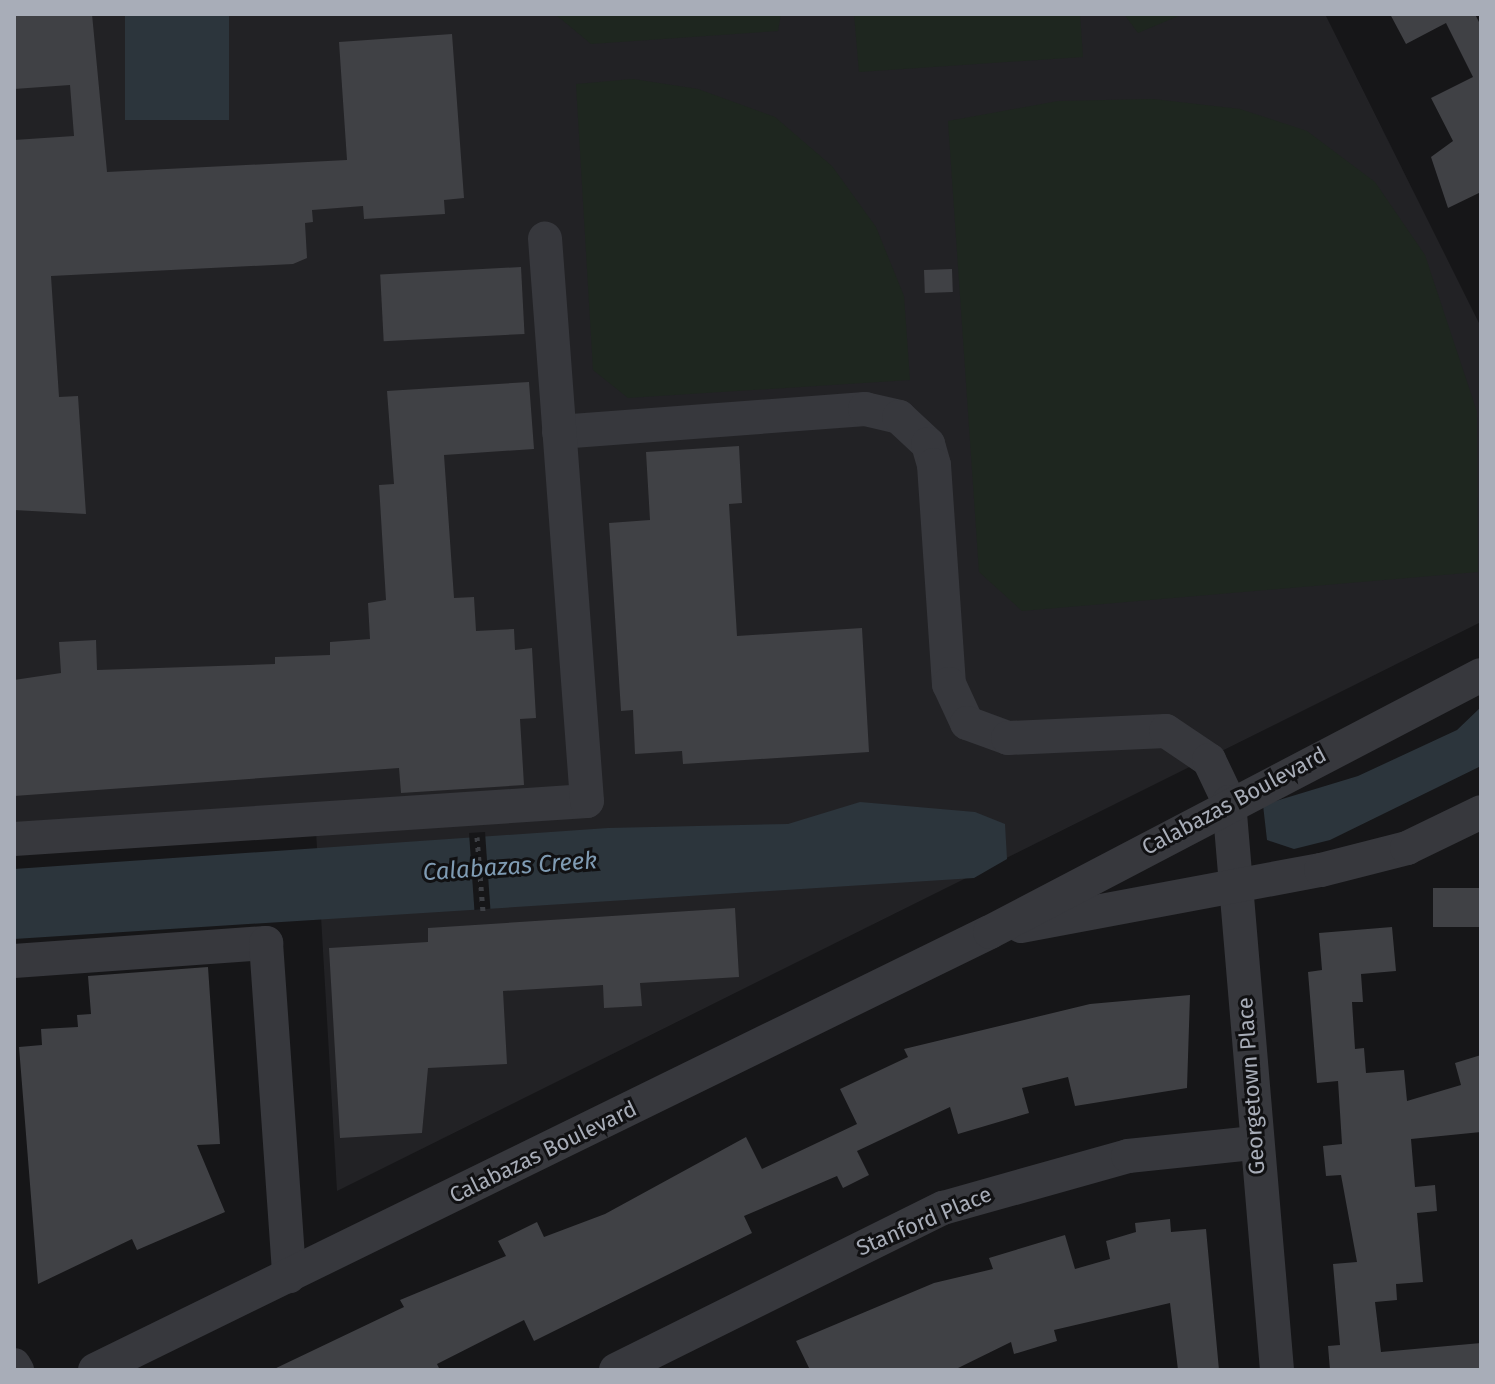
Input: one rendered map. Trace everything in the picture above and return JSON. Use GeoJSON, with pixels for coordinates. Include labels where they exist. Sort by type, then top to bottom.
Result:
{"type":"FeatureCollection","features":[{"type":"Feature","properties":{"kind":"street"},"geometry":{"type":"LineString","coordinates":[[14,839],[587,801],[545,239]]}},
{"type":"Feature","properties":{"kind":"street"},"geometry":{"type":"LineString","coordinates":[[559,432],[865,409],[899,417],[928,444],[934,465],[949,684],[967,723],[1008,738],[1166,731],[1201,750],[1229,802]]}},
{"type":"Feature","properties":{"kind":"street","name":"Calabazas Boulevard"},"geometry":{"type":"LineString","coordinates":[[95,1370],[990,932],[1229,802],[1481,675]]}},
{"type":"Feature","properties":{"kind":"street","name":"Georgetown Place"},"geometry":{"type":"LineString","coordinates":[[1229,802],[1254,1143],[1277,1370]]}},
{"type":"Feature","properties":{"kind":"street","name":"Calabazas Boulevard"},"geometry":{"type":"LineString","coordinates":[[990,932],[1407,848],[1481,812]]}},
{"type":"Feature","properties":{"kind":"street"},"geometry":{"type":"LineString","coordinates":[[14,961],[266,943],[289,1276]]}},
{"type":"Feature","properties":{"kind":"street","name":"Stanford Place"},"geometry":{"type":"LineString","coordinates":[[616,1370],[943,1208],[1030,1177],[1128,1156],[1254,1143]]}},
{"type":"Feature","properties":{"kind":"street"},"geometry":{"type":"LineString","coordinates":[[14,1365],[17,1370]]}},
{"type":"Feature","properties":{"kind":"path"},"geometry":{"type":"LineString","coordinates":[[477,827],[483,912]]}},
{"type":"Feature","properties":{"kind":"shaded area"},"geometry":{"type":"Polygon","coordinates":[[[14,14],[1325,14],[1481,327],[1481,622],[337,1191],[316,831],[14,854],[14,14]]]}},
{"type":"Feature","properties":{"kind":"shaded area"},"geometry":{"type":"Polygon","coordinates":[[[555,14],[781,14],[778,31],[591,44],[555,14]]]}},
{"type":"Feature","properties":{"kind":"shaded area"},"geometry":{"type":"Polygon","coordinates":[[[854,14],[1080,14],[1083,57],[859,72],[854,14]]]}},
{"type":"Feature","properties":{"kind":"shaded area"},"geometry":{"type":"Polygon","coordinates":[[[1124,14],[1183,14],[1138,33],[1124,14]]]}},
{"type":"Feature","properties":{"kind":"shaded area"},"geometry":{"type":"Polygon","coordinates":[[[633,79],[698,89],[775,117],[832,166],[876,227],[904,296],[910,380],[628,398],[593,370],[576,84],[633,79]]]}},
{"type":"Feature","properties":{"kind":"shaded area"},"geometry":{"type":"Polygon","coordinates":[[[1153,99],[1240,109],[1307,131],[1375,182],[1425,255],[1477,412],[1478,572],[1022,611],[979,572],[948,121],[1058,101],[1153,99]]]}},
{"type":"Feature","properties":{"kind":"water"},"geometry":{"type":"Polygon","coordinates":[[[125,14],[229,14],[229,120],[125,120],[125,14]]]}},
{"type":"Feature","properties":{"kind":"water"},"geometry":{"type":"Polygon","coordinates":[[[1481,707],[1481,766],[1330,840],[1294,849],[1267,840],[1263,805],[1358,776],[1457,730],[1481,707]]]}},
{"type":"Feature","properties":{"kind":"water","name":"Calabazas Creek"},"geometry":{"type":"Polygon","coordinates":[[[860,802],[975,812],[1005,824],[1007,859],[974,878],[14,939],[14,869],[608,828],[788,824],[860,802]]]}},
{"type":"Feature","properties":{"kind":"pier"},"geometry":{"type":"Polygon","coordinates":[[[485,832],[490,909],[474,910],[469,833],[485,832]]]}},
{"type":"Feature","properties":{"kind":"building"},"geometry":{"type":"Polygon","coordinates":[[[14,14],[92,14],[107,172],[347,160],[339,42],[452,34],[464,198],[444,200],[445,214],[364,219],[363,206],[312,210],[313,222],[305,223],[307,258],[293,264],[51,276],[59,397],[78,396],[86,514],[14,510],[14,140],[74,136],[70,85],[14,89],[14,14]]]}},
{"type":"Feature","properties":{"kind":"building"},"geometry":{"type":"Polygon","coordinates":[[[1390,14],[1475,14],[1481,26],[1481,192],[1448,208],[1431,157],[1453,141],[1431,98],[1473,77],[1446,23],[1406,44],[1390,14]]]}},
{"type":"Feature","properties":{"kind":"building"},"geometry":{"type":"Polygon","coordinates":[[[521,267],[525,334],[384,341],[380,274],[521,267]]]}},
{"type":"Feature","properties":{"kind":"building"},"geometry":{"type":"Polygon","coordinates":[[[952,269],[953,292],[925,293],[924,270],[952,269]]]}},
{"type":"Feature","properties":{"kind":"building"},"geometry":{"type":"Polygon","coordinates":[[[529,382],[534,449],[444,455],[454,598],[474,597],[476,631],[514,629],[515,650],[532,648],[536,718],[520,719],[524,785],[401,793],[399,768],[14,796],[14,680],[61,673],[59,642],[96,640],[97,670],[275,664],[275,657],[330,655],[330,642],[370,639],[368,603],[386,600],[379,485],[394,484],[387,391],[529,382]]]}},
{"type":"Feature","properties":{"kind":"building"},"geometry":{"type":"Polygon","coordinates":[[[739,446],[742,503],[729,504],[737,636],[862,628],[869,752],[683,764],[682,751],[635,754],[633,710],[621,711],[609,523],[650,520],[646,452],[739,446]]]}},
{"type":"Feature","properties":{"kind":"building"},"geometry":{"type":"Polygon","coordinates":[[[1433,888],[1481,888],[1481,927],[1433,927],[1433,888]]]}},
{"type":"Feature","properties":{"kind":"building"},"geometry":{"type":"Polygon","coordinates":[[[735,908],[739,977],[640,983],[642,1006],[604,1008],[603,985],[503,991],[507,1064],[428,1068],[422,1133],[340,1138],[329,948],[428,942],[428,928],[735,908]]]}},
{"type":"Feature","properties":{"kind":"building"},"geometry":{"type":"Polygon","coordinates":[[[1392,927],[1396,971],[1361,974],[1363,1002],[1352,1002],[1355,1049],[1364,1048],[1366,1073],[1404,1070],[1407,1101],[1461,1085],[1455,1063],[1481,1055],[1481,1132],[1411,1139],[1415,1187],[1435,1185],[1437,1211],[1417,1213],[1423,1282],[1396,1284],[1397,1300],[1375,1302],[1381,1352],[1481,1343],[1481,1370],[1330,1370],[1328,1346],[1340,1345],[1333,1264],[1357,1262],[1341,1175],[1326,1176],[1323,1146],[1342,1144],[1338,1081],[1317,1083],[1308,972],[1322,970],[1319,933],[1392,927]]]}},
{"type":"Feature","properties":{"kind":"building"},"geometry":{"type":"Polygon","coordinates":[[[208,967],[220,1144],[197,1145],[225,1212],[137,1250],[132,1239],[38,1284],[19,1047],[42,1045],[41,1029],[78,1027],[77,1015],[91,1014],[88,976],[208,967]]]}},
{"type":"Feature","properties":{"kind":"building"},"geometry":{"type":"Polygon","coordinates":[[[1190,995],[1187,1088],[1075,1106],[1068,1077],[1022,1088],[1029,1113],[958,1134],[950,1107],[857,1151],[869,1175],[843,1188],[837,1176],[744,1216],[752,1233],[534,1341],[524,1320],[437,1364],[440,1370],[272,1370],[404,1307],[400,1300],[506,1256],[498,1241],[537,1222],[544,1237],[605,1214],[746,1137],[762,1169],[857,1124],[840,1089],[908,1057],[904,1049],[1090,1004],[1190,995]]]}},
{"type":"Feature","properties":{"kind":"building"},"geometry":{"type":"Polygon","coordinates":[[[1170,1219],[1171,1232],[1206,1229],[1219,1370],[1178,1370],[1170,1303],[1054,1330],[1057,1341],[1014,1354],[1011,1342],[954,1370],[810,1370],[796,1341],[934,1283],[993,1269],[989,1258],[1065,1235],[1075,1269],[1110,1259],[1106,1241],[1136,1232],[1135,1223],[1170,1219]]]}}]}
